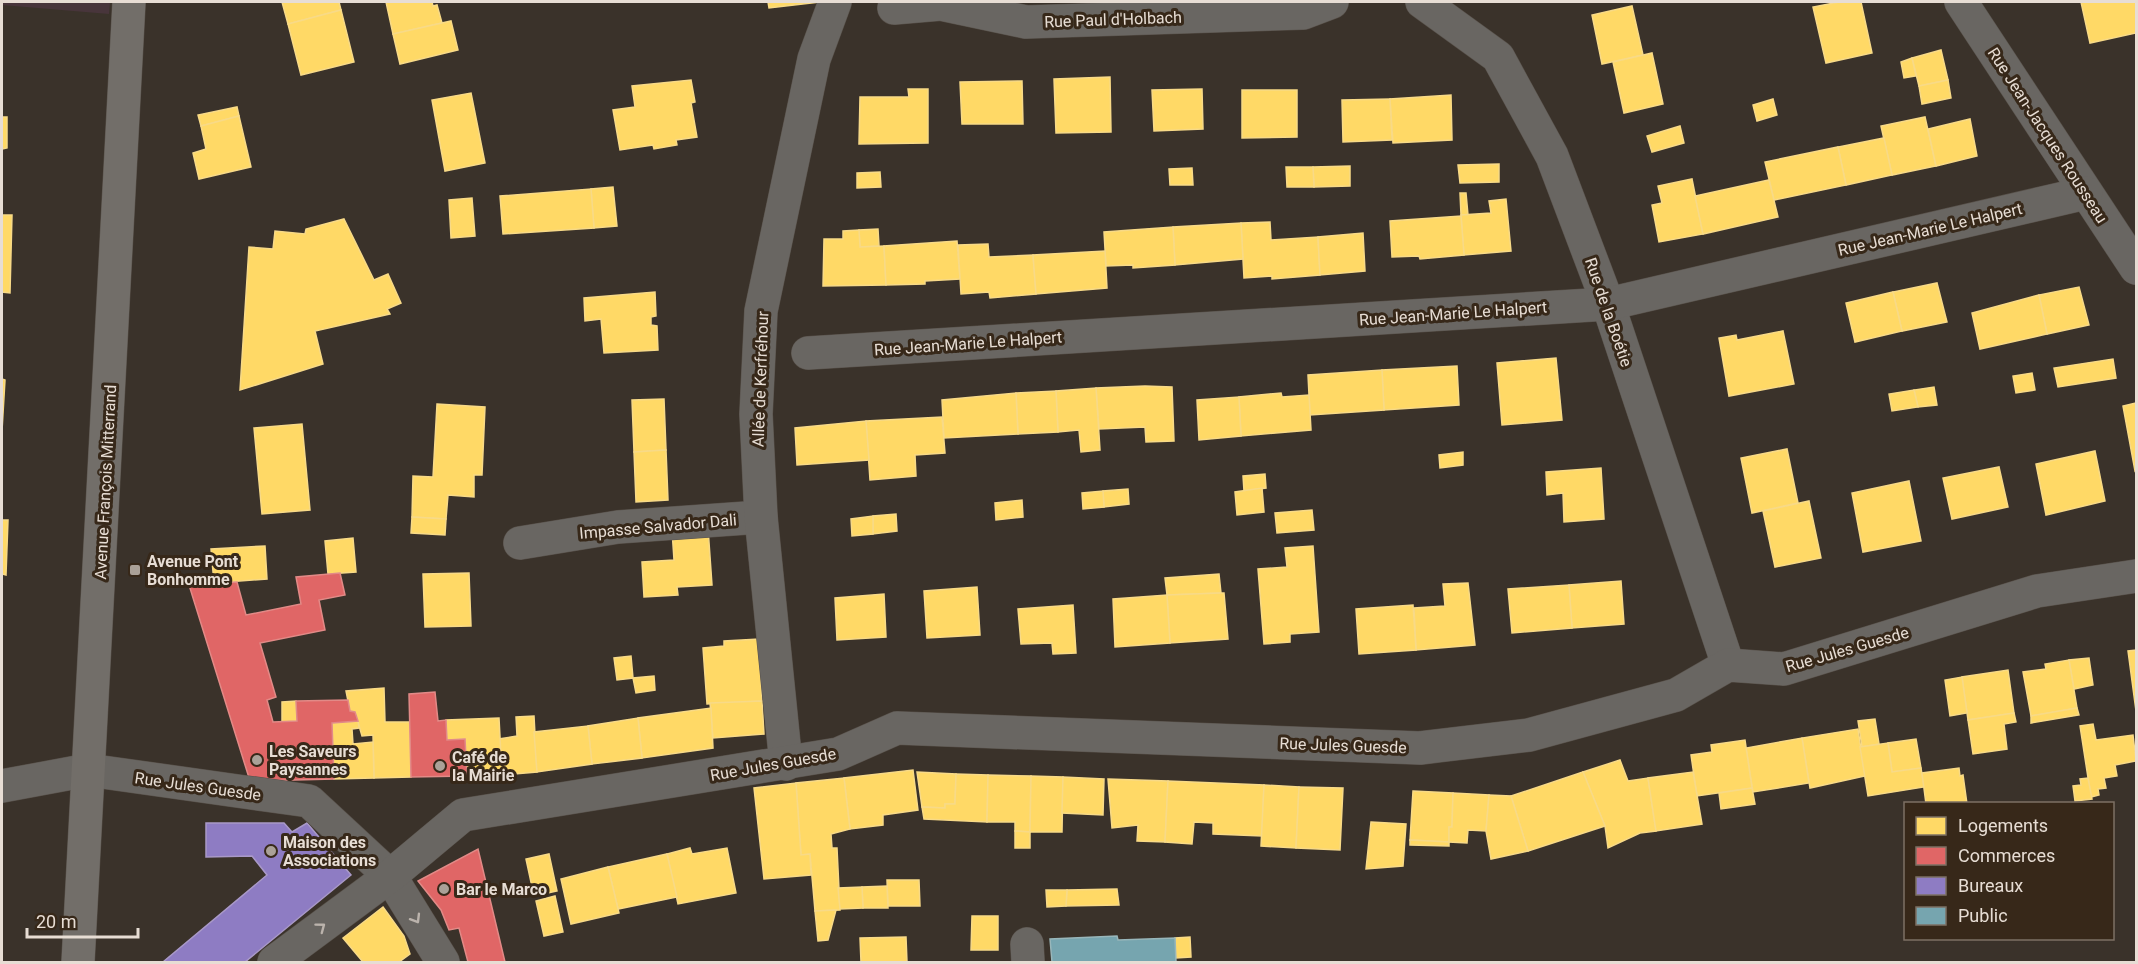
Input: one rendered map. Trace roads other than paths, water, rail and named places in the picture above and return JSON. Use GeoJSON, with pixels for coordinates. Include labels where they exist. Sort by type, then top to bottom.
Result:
{"type":"FeatureCollection","features":[{"type":"Feature","properties":{"kind":"main road","name":"Avenue François Mitterrand"},"geometry":{"type":"LineString","coordinates":[[78,963],[105,489],[129,2]]}},
{"type":"Feature","properties":{"kind":"street","name":"Allée de Kerfréhour"},"geometry":{"type":"LineString","coordinates":[[786,764],[761,516],[756,414],[761,310],[814,58],[835,2]]}},
{"type":"Feature","properties":{"kind":"street","name":"Rue Paul d'Holbach"},"geometry":{"type":"LineString","coordinates":[[894,8],[941,4],[1026,22],[1303,13],[1332,2]]}},
{"type":"Feature","properties":{"kind":"street","name":"Rue de la Boétie"},"geometry":{"type":"LineString","coordinates":[[1422,2],[1498,57],[1552,156],[1608,304],[1728,664]]}},
{"type":"Feature","properties":{"kind":"street","name":"Rue Jean-Jacques Rousseau"},"geometry":{"type":"LineString","coordinates":[[1961,2],[2136,268]]}},
{"type":"Feature","properties":{"kind":"street","name":"Rue Jean-Marie Le Halpert"},"geometry":{"type":"LineString","coordinates":[[808,353],[1608,304],[2086,193]]}},
{"type":"Feature","properties":{"kind":"street","name":"Impasse Salvador Dali"},"geometry":{"type":"LineString","coordinates":[[520,543],[618,526],[761,516]]}},
{"type":"Feature","properties":{"kind":"street","name":"Rue Jules Guesde"},"geometry":{"type":"LineString","coordinates":[[2,786],[88,770],[309,801],[390,876],[463,814],[838,754],[897,728],[1420,748],[1529,735],[1677,695],[1728,664],[1784,669],[2037,591],[2136,576]]}},
{"type":"Feature","properties":{"kind":"street"},"geometry":{"type":"LineString","coordinates":[[274,963],[390,876],[442,963]]}},
{"type":"Feature","properties":{"kind":"place","name":"Avenue Pont Bonhomme"},"geometry":{"type":"Point","coordinates":[135,570]}},
{"type":"Feature","properties":{"kind":"place","name":"Les Saveurs Paysannes"},"geometry":{"type":"Point","coordinates":[257,760]}},
{"type":"Feature","properties":{"kind":"place","name":"Café de la Mairie"},"geometry":{"type":"Point","coordinates":[440,766]}},
{"type":"Feature","properties":{"kind":"place","name":"Maison des Associations"},"geometry":{"type":"Point","coordinates":[271,851]}},
{"type":"Feature","properties":{"kind":"place","name":"Bar le Marco"},"geometry":{"type":"Point","coordinates":[444,889]}}]}
